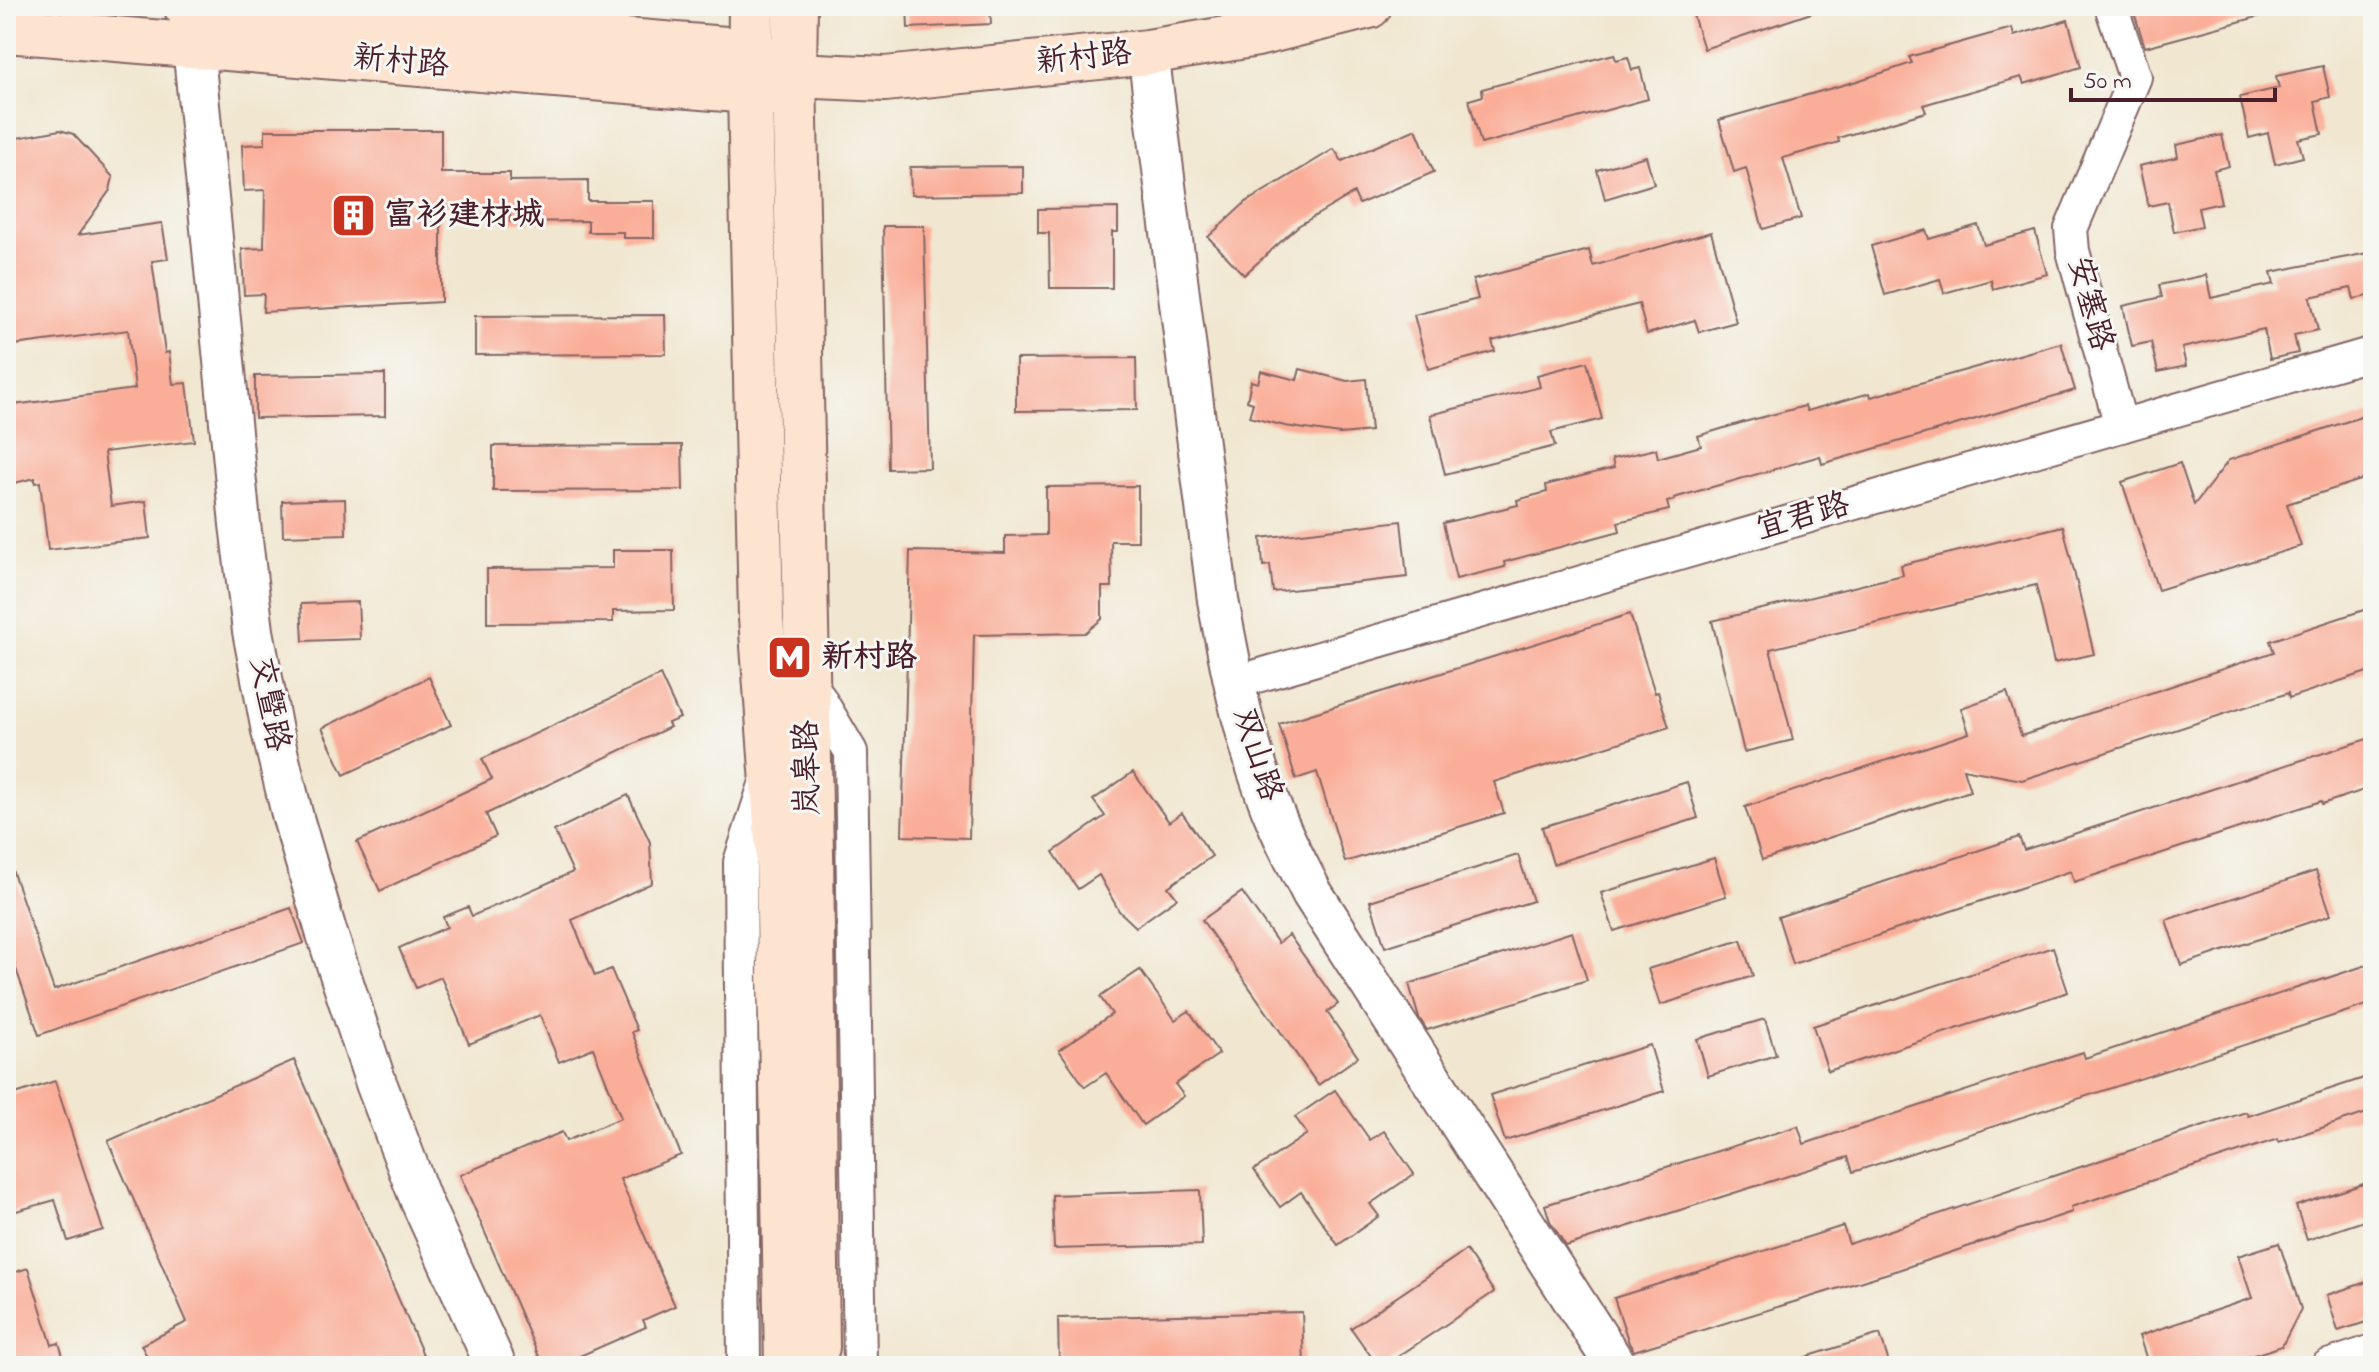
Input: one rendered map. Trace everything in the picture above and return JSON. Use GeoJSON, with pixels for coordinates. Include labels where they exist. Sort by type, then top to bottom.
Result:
{"type":"FeatureCollection","features":[{"type":"Feature","properties":{"kind":"main road","name":"岚皋路"},"geometry":{"type":"LineString","coordinates":[[751,6],[761,618],[778,852],[787,1366]]}},
{"type":"Feature","properties":{"kind":"main road","name":"岚皋路"},"geometry":{"type":"LineString","coordinates":[[795,6],[817,1366]]}},
{"type":"Feature","properties":{"kind":"main road","name":"新村路"},"geometry":{"type":"LineString","coordinates":[[6,30],[189,19],[794,75],[885,79],[1148,52],[1257,34],[1369,6]]}},
{"type":"Feature","properties":{"kind":"street","name":"安塞路"},"geometry":{"type":"LineString","coordinates":[[2111,6],[2135,77],[2071,229],[2073,251],[2121,426]]}},
{"type":"Feature","properties":{"kind":"street","name":"交暨路"},"geometry":{"type":"LineString","coordinates":[[189,19],[240,524],[253,631],[272,731],[293,818],[326,931],[376,1083],[421,1201],[496,1366]]}},
{"type":"Feature","properties":{"kind":"street","name":"双山路"},"geometry":{"type":"LineString","coordinates":[[1148,52],[1218,600],[1233,683],[1250,745],[1278,825],[1312,893],[1616,1366]]}},
{"type":"Feature","properties":{"kind":"street","name":"宜君路"},"geometry":{"type":"LineString","coordinates":[[1233,683],[2373,353]]}},
{"type":"Feature","properties":{"kind":"street"},"geometry":{"type":"LineString","coordinates":[[807,678],[851,752],[860,1366]]}},
{"type":"Feature","properties":{"kind":"street"},"geometry":{"type":"LineString","coordinates":[[744,1366],[740,862],[771,764]]}},
{"type":"Feature","properties":{"kind":"street"},"geometry":{"type":"LineString","coordinates":[[2328,1366],[2373,1351]]}},
{"type":"Feature","properties":{"kind":"building"},"geometry":{"type":"Polygon","coordinates":[[[907,6],[990,6],[991,24],[908,28],[907,6]]]}},
{"type":"Feature","properties":{"kind":"building"},"geometry":{"type":"Polygon","coordinates":[[[1690,6],[1819,6],[1820,10],[1704,49],[1690,6]]]}},
{"type":"Feature","properties":{"kind":"building"},"geometry":{"type":"Polygon","coordinates":[[[2132,6],[2271,6],[2272,13],[2145,47],[2132,6]]]}},
{"type":"Feature","properties":{"kind":"building"},"geometry":{"type":"Polygon","coordinates":[[[2068,20],[2081,67],[2024,84],[2021,77],[1923,105],[1926,112],[1783,158],[1801,218],[1763,229],[1746,168],[1734,172],[1719,120],[1912,63],[1909,57],[2012,28],[2014,36],[2068,20]]]}},
{"type":"Feature","properties":{"kind":"building"},"geometry":{"type":"Polygon","coordinates":[[[1614,54],[1616,60],[1628,57],[1632,70],[1640,68],[1648,99],[1481,144],[1469,100],[1483,96],[1482,89],[1614,54]]]}},
{"type":"Feature","properties":{"kind":"building"},"geometry":{"type":"Polygon","coordinates":[[[2323,66],[2330,97],[2315,101],[2322,134],[2298,139],[2303,157],[2275,164],[2268,133],[2249,138],[2240,97],[2279,88],[2276,76],[2323,66]]]}},
{"type":"Feature","properties":{"kind":"building"},"geometry":{"type":"Polygon","coordinates":[[[1416,129],[1434,172],[1359,204],[1354,193],[1298,226],[1244,275],[1208,237],[1246,202],[1334,149],[1342,161],[1416,129]]]}},
{"type":"Feature","properties":{"kind":"building"},"geometry":{"type":"Polygon","coordinates":[[[60,130],[73,134],[113,177],[110,190],[78,235],[162,223],[168,259],[152,261],[165,353],[169,352],[173,384],[187,383],[194,441],[104,452],[111,506],[146,501],[150,538],[48,550],[40,482],[35,483],[35,478],[6,485],[6,406],[135,389],[128,330],[6,346],[6,140],[60,130]]]}},
{"type":"Feature","properties":{"kind":"building","name":"富衫建材城"},"geometry":{"type":"Polygon","coordinates":[[[265,130],[441,130],[441,173],[510,173],[510,181],[588,180],[588,201],[654,201],[654,238],[623,238],[623,232],[588,232],[588,221],[510,222],[510,205],[441,206],[441,302],[263,312],[264,294],[244,295],[242,249],[264,248],[265,190],[244,191],[242,145],[265,144],[265,130]]]}},
{"type":"Feature","properties":{"kind":"building"},"geometry":{"type":"Polygon","coordinates":[[[2222,135],[2229,166],[2214,170],[2221,203],[2198,208],[2202,226],[2174,232],[2168,202],[2148,206],[2139,166],[2178,157],[2176,145],[2222,135]]]}},
{"type":"Feature","properties":{"kind":"building"},"geometry":{"type":"Polygon","coordinates":[[[1646,156],[1654,184],[1605,199],[1597,170],[1646,156]]]}},
{"type":"Feature","properties":{"kind":"building"},"geometry":{"type":"Polygon","coordinates":[[[1023,166],[1023,193],[911,195],[910,167],[1023,166]]]}},
{"type":"Feature","properties":{"kind":"building"},"geometry":{"type":"Polygon","coordinates":[[[1118,208],[1118,232],[1112,232],[1112,288],[1050,288],[1049,233],[1038,233],[1038,209],[1118,208]]]}},
{"type":"Feature","properties":{"kind":"building"},"geometry":{"type":"Polygon","coordinates":[[[1978,225],[1984,245],[2035,231],[2047,274],[1993,289],[1991,280],[1944,293],[1940,279],[1885,295],[1871,246],[1926,230],[1929,239],[1978,225]]]}},
{"type":"Feature","properties":{"kind":"building"},"geometry":{"type":"Polygon","coordinates":[[[883,226],[924,226],[930,468],[888,469],[883,226]]]}},
{"type":"Feature","properties":{"kind":"building"},"geometry":{"type":"Polygon","coordinates":[[[1711,232],[1736,322],[1699,332],[1695,320],[1647,334],[1639,304],[1492,341],[1495,351],[1428,369],[1414,315],[1478,299],[1473,280],[1589,250],[1593,266],[1711,232]]]}},
{"type":"Feature","properties":{"kind":"building"},"geometry":{"type":"Polygon","coordinates":[[[2373,252],[2373,295],[2354,299],[2351,288],[2310,297],[2318,330],[2294,335],[2298,353],[2270,359],[2264,329],[2182,348],[2186,366],[2158,372],[2151,342],[2132,346],[2123,306],[2162,297],[2159,285],[2206,275],[2211,298],[2274,284],[2271,272],[2373,252]]]}},
{"type":"Feature","properties":{"kind":"building"},"geometry":{"type":"Polygon","coordinates":[[[665,315],[666,354],[475,355],[475,316],[665,315]]]}},
{"type":"Feature","properties":{"kind":"building"},"geometry":{"type":"Polygon","coordinates":[[[2061,343],[2075,390],[1822,464],[1820,456],[1674,498],[1667,502],[1669,510],[1618,522],[1620,531],[1504,562],[1505,567],[1456,579],[1443,523],[1518,505],[1517,500],[1547,492],[1546,485],[1614,468],[1612,459],[1656,449],[1658,458],[1701,446],[1698,436],[1744,422],[1805,406],[1807,411],[1870,393],[1871,397],[2061,343]]]}},
{"type":"Feature","properties":{"kind":"building"},"geometry":{"type":"Polygon","coordinates":[[[1136,358],[1137,410],[1016,411],[1016,359],[1136,358]]]}},
{"type":"Feature","properties":{"kind":"building"},"geometry":{"type":"Polygon","coordinates":[[[1587,362],[1602,419],[1551,432],[1555,446],[1445,474],[1430,415],[1540,387],[1537,375],[1587,362]]]}},
{"type":"Feature","properties":{"kind":"building"},"geometry":{"type":"Polygon","coordinates":[[[1300,369],[1347,381],[1366,379],[1371,431],[1340,434],[1249,417],[1253,403],[1247,401],[1251,381],[1258,383],[1261,371],[1297,380],[1300,369]]]}},
{"type":"Feature","properties":{"kind":"building"},"geometry":{"type":"Polygon","coordinates":[[[385,374],[385,416],[255,418],[255,376],[385,374]]]}},
{"type":"Feature","properties":{"kind":"building"},"geometry":{"type":"Polygon","coordinates":[[[2373,413],[2373,476],[2287,504],[2301,546],[2158,590],[2122,482],[2180,463],[2194,505],[2229,460],[2373,413]]]}},
{"type":"Feature","properties":{"kind":"building"},"geometry":{"type":"Polygon","coordinates":[[[682,445],[683,490],[493,491],[493,446],[682,445]]]}},
{"type":"Feature","properties":{"kind":"building"},"geometry":{"type":"Polygon","coordinates":[[[1138,486],[1138,541],[1111,541],[1112,587],[1102,587],[1102,619],[1085,633],[974,635],[969,838],[902,836],[910,551],[1005,553],[1005,536],[1046,535],[1046,487],[1138,486]]]}},
{"type":"Feature","properties":{"kind":"building"},"geometry":{"type":"Polygon","coordinates":[[[345,499],[346,534],[283,536],[282,501],[345,499]]]}},
{"type":"Feature","properties":{"kind":"building"},"geometry":{"type":"Polygon","coordinates":[[[1401,521],[1407,577],[1273,592],[1270,565],[1263,566],[1261,538],[1401,521]]]}},
{"type":"Feature","properties":{"kind":"building"},"geometry":{"type":"Polygon","coordinates":[[[2063,526],[2094,654],[2054,663],[2036,585],[1770,649],[1793,740],[1744,752],[1712,621],[1903,575],[1901,565],[2063,526]]]}},
{"type":"Feature","properties":{"kind":"building"},"geometry":{"type":"Polygon","coordinates":[[[613,550],[673,550],[674,610],[613,611],[613,622],[487,623],[487,569],[613,568],[613,550]]]}},
{"type":"Feature","properties":{"kind":"building"},"geometry":{"type":"Polygon","coordinates":[[[358,602],[360,639],[303,641],[301,604],[358,602]]]}},
{"type":"Feature","properties":{"kind":"building"},"geometry":{"type":"Polygon","coordinates":[[[2373,607],[2373,670],[2289,698],[2288,693],[2022,780],[1963,769],[1970,791],[1762,860],[1745,807],[1969,733],[1961,708],[2007,692],[2021,736],[2274,652],[2270,641],[2373,607]]]}},
{"type":"Feature","properties":{"kind":"building"},"geometry":{"type":"Polygon","coordinates":[[[1630,614],[1669,727],[1494,782],[1504,813],[1345,862],[1317,772],[1296,779],[1279,724],[1630,614]]]}},
{"type":"Feature","properties":{"kind":"building"},"geometry":{"type":"Polygon","coordinates":[[[660,675],[680,718],[668,723],[670,727],[486,814],[496,836],[380,891],[357,842],[492,779],[482,759],[660,675]]]}},
{"type":"Feature","properties":{"kind":"building"},"geometry":{"type":"Polygon","coordinates":[[[429,677],[451,725],[344,775],[322,728],[429,677]]]}},
{"type":"Feature","properties":{"kind":"building"},"geometry":{"type":"Polygon","coordinates":[[[2373,737],[2373,787],[2322,804],[2321,801],[2074,882],[2071,871],[1793,964],[1778,917],[2019,837],[2024,850],[2373,737]]]}},
{"type":"Feature","properties":{"kind":"building"},"geometry":{"type":"Polygon","coordinates":[[[1133,772],[1169,822],[1182,813],[1212,856],[1168,887],[1177,898],[1136,927],[1119,911],[1099,875],[1078,889],[1053,852],[1105,816],[1093,800],[1133,772]]]}},
{"type":"Feature","properties":{"kind":"building"},"geometry":{"type":"Polygon","coordinates":[[[1687,782],[1698,818],[1553,864],[1542,827],[1687,782]]]}},
{"type":"Feature","properties":{"kind":"building"},"geometry":{"type":"Polygon","coordinates":[[[628,795],[650,842],[652,883],[572,920],[595,976],[611,969],[637,1030],[632,1032],[681,1155],[620,1179],[675,1306],[643,1320],[646,1327],[557,1366],[543,1366],[460,1175],[562,1132],[566,1141],[621,1118],[593,1048],[559,1062],[540,1015],[469,1044],[441,977],[416,988],[399,948],[447,927],[443,917],[468,907],[472,916],[573,872],[554,831],[628,795]]]}},
{"type":"Feature","properties":{"kind":"building"},"geometry":{"type":"Polygon","coordinates":[[[1518,855],[1533,901],[1385,947],[1370,901],[1518,855]]]}},
{"type":"Feature","properties":{"kind":"building"},"geometry":{"type":"Polygon","coordinates":[[[1714,858],[1726,896],[1614,931],[1601,893],[1714,858]]]}},
{"type":"Feature","properties":{"kind":"building"},"geometry":{"type":"Polygon","coordinates":[[[9,861],[54,990],[291,908],[304,943],[39,1035],[6,940],[6,862],[9,861]]]}},
{"type":"Feature","properties":{"kind":"building"},"geometry":{"type":"Polygon","coordinates":[[[2316,871],[2331,915],[2181,965],[2166,920],[2316,871]]]}},
{"type":"Feature","properties":{"kind":"building"},"geometry":{"type":"Polygon","coordinates":[[[1242,892],[1278,943],[1289,935],[1338,1004],[1327,1012],[1358,1057],[1318,1085],[1202,920],[1242,892]]]}},
{"type":"Feature","properties":{"kind":"building"},"geometry":{"type":"Polygon","coordinates":[[[1572,932],[1587,980],[1427,1030],[1419,1018],[1409,984],[1572,932]]]}},
{"type":"Feature","properties":{"kind":"building"},"geometry":{"type":"Polygon","coordinates":[[[1741,940],[1753,976],[1660,1005],[1648,969],[1741,940]]]}},
{"type":"Feature","properties":{"kind":"building"},"geometry":{"type":"Polygon","coordinates":[[[2053,947],[2068,992],[1828,1071],[1813,1026],[2053,947]]]}},
{"type":"Feature","properties":{"kind":"building"},"geometry":{"type":"Polygon","coordinates":[[[2373,963],[2373,1003],[1853,1172],[1848,1157],[1566,1246],[1550,1221],[1545,1205],[1798,1126],[1804,1144],[2083,1052],[2085,1058],[2373,963]]]}},
{"type":"Feature","properties":{"kind":"building"},"geometry":{"type":"Polygon","coordinates":[[[1140,970],[1175,1020],[1189,1011],[1219,1054],[1175,1084],[1184,1096],[1143,1125],[1106,1073],[1085,1087],[1059,1050],[1112,1014],[1100,997],[1140,970]]]}},
{"type":"Feature","properties":{"kind":"building"},"geometry":{"type":"Polygon","coordinates":[[[1765,1019],[1776,1055],[1708,1076],[1697,1039],[1765,1019]]]}},
{"type":"Feature","properties":{"kind":"building"},"geometry":{"type":"Polygon","coordinates":[[[1650,1045],[1664,1091],[1505,1141],[1490,1095],[1650,1045]]]}},
{"type":"Feature","properties":{"kind":"building"},"geometry":{"type":"Polygon","coordinates":[[[294,1060],[428,1366],[152,1366],[141,1345],[187,1322],[108,1141],[294,1060]]]}},
{"type":"Feature","properties":{"kind":"building"},"geometry":{"type":"Polygon","coordinates":[[[2373,1075],[2373,1111],[2071,1207],[2072,1212],[1898,1270],[1634,1351],[1614,1298],[1843,1226],[1849,1244],[2246,1112],[2248,1116],[2373,1075]]]}},
{"type":"Feature","properties":{"kind":"building"},"geometry":{"type":"Polygon","coordinates":[[[55,1081],[103,1230],[68,1241],[55,1200],[6,1214],[6,1097],[55,1081]]]}},
{"type":"Feature","properties":{"kind":"building"},"geometry":{"type":"Polygon","coordinates":[[[1335,1090],[1370,1140],[1384,1131],[1414,1174],[1370,1204],[1379,1216],[1338,1245],[1301,1192],[1280,1207],[1254,1170],[1307,1134],[1295,1117],[1335,1090]]]}},
{"type":"Feature","properties":{"kind":"building"},"geometry":{"type":"Polygon","coordinates":[[[2373,1181],[2373,1218],[2307,1240],[2296,1206],[2373,1181]]]}},
{"type":"Feature","properties":{"kind":"building"},"geometry":{"type":"Polygon","coordinates":[[[1200,1190],[1202,1245],[1054,1249],[1052,1195],[1200,1190]]]}},
{"type":"Feature","properties":{"kind":"building"},"geometry":{"type":"Polygon","coordinates":[[[2279,1243],[2301,1309],[2282,1346],[2220,1366],[2149,1366],[2139,1336],[2252,1298],[2238,1256],[2279,1243]]]}},
{"type":"Feature","properties":{"kind":"building"},"geometry":{"type":"Polygon","coordinates":[[[1466,1250],[1494,1292],[1384,1366],[1378,1366],[1351,1328],[1466,1250]]]}},
{"type":"Feature","properties":{"kind":"building"},"geometry":{"type":"Polygon","coordinates":[[[28,1268],[52,1345],[59,1343],[66,1366],[6,1366],[6,1275],[28,1268]]]}},
{"type":"Feature","properties":{"kind":"building"},"geometry":{"type":"Polygon","coordinates":[[[2373,1280],[2373,1320],[2338,1331],[2327,1295],[2373,1280]]]}},
{"type":"Feature","properties":{"kind":"building"},"geometry":{"type":"Polygon","coordinates":[[[1302,1312],[1304,1366],[1059,1366],[1058,1318],[1302,1312]]]}},
{"type":"Feature","properties":{"kind":"building"},"geometry":{"type":"Polygon","coordinates":[[[1880,1334],[1890,1366],[1794,1366],[1793,1361],[1880,1334]]]}},
{"type":"Feature","properties":{"kind":"place","name":"富衫建材城"},"geometry":{"type":"Point","coordinates":[353,216]}},
{"type":"Feature","properties":{"kind":"place","name":"新村路"},"geometry":{"type":"Point","coordinates":[790,658]}}]}
